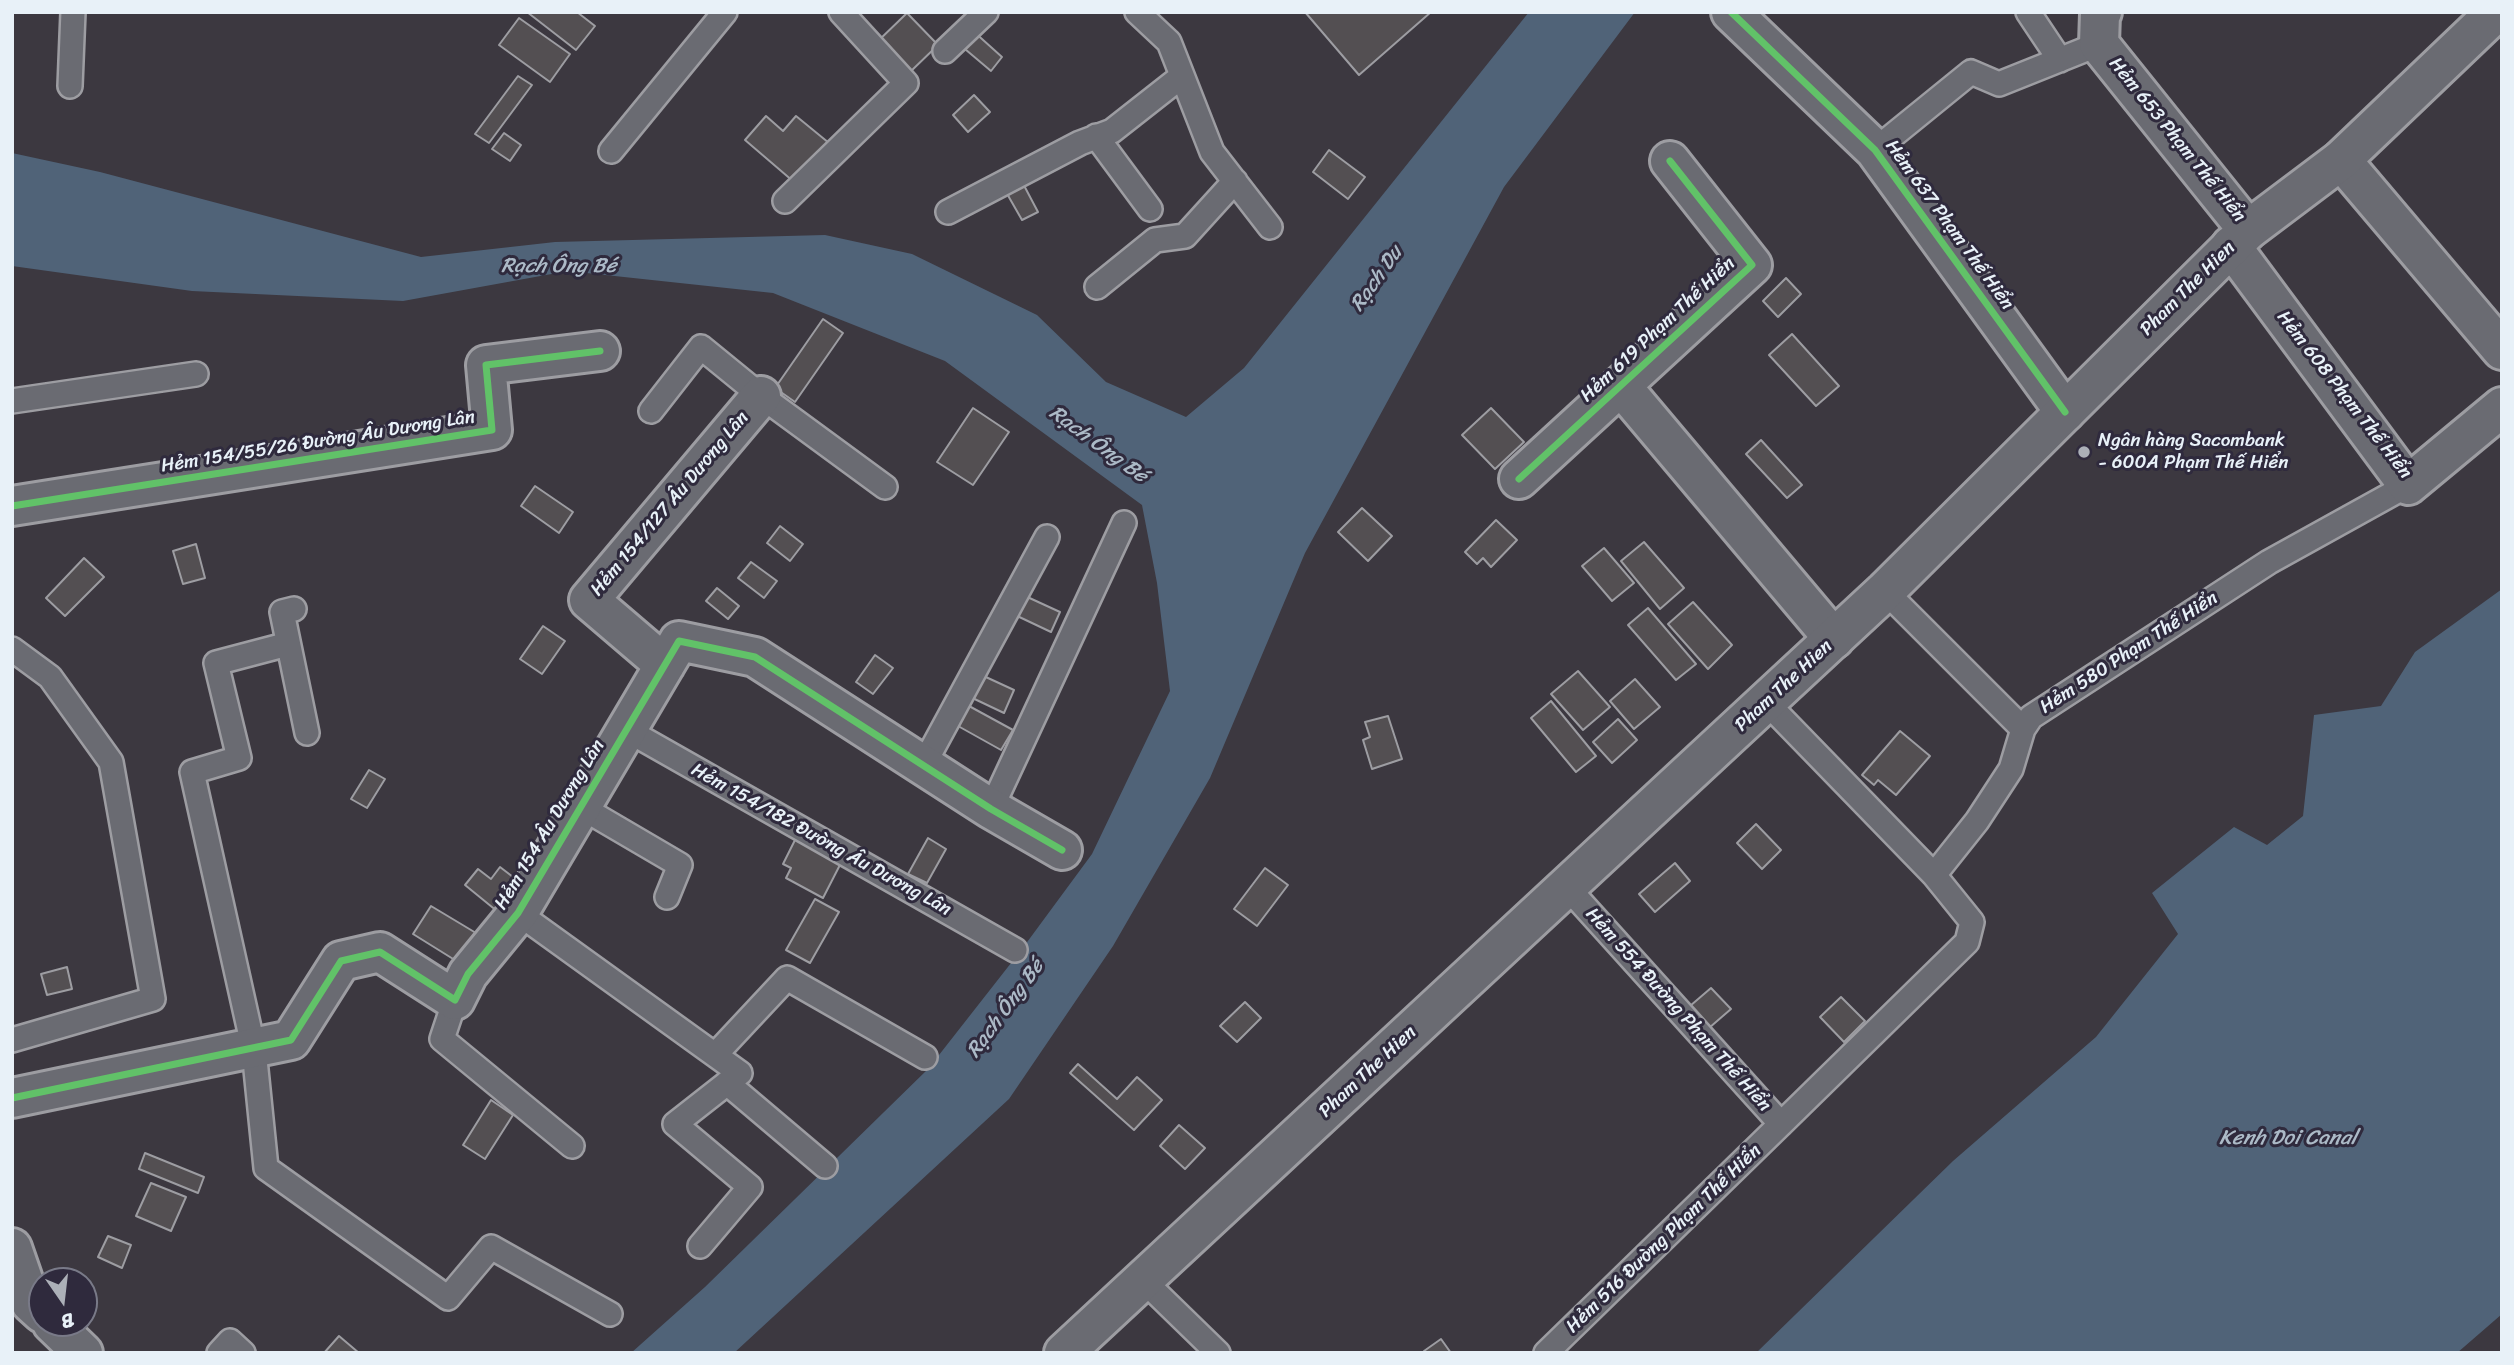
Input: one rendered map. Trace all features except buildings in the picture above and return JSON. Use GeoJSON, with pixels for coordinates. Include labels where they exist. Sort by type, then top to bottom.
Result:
{"type":"FeatureCollection","features":[{"type":"Feature","properties":{"kind":"street","name":"Hẻm 637 Phạm Thế Hiển"},"geometry":{"type":"LineString","coordinates":[[1731,12],[1875,150],[2065,412]]}},
{"type":"Feature","properties":{"kind":"street","name":"Pham The Hien"},"geometry":{"type":"LineString","coordinates":[[1064,1353],[1885,591],[2239,238],[2341,160],[2496,12]]}},
{"type":"Feature","properties":{"kind":"street","name":"Hẻm 653 Phạm Thế Hiển"},"geometry":{"type":"LineString","coordinates":[[2101,28],[2239,238]]}},
{"type":"Feature","properties":{"kind":"street"},"geometry":{"type":"LineString","coordinates":[[2341,160],[2502,350]]}},
{"type":"Feature","properties":{"kind":"street","name":"Hẻm 619 Phạm Thế Hiển"},"geometry":{"type":"LineString","coordinates":[[1519,478],[1752,265],[1670,162]]}},
{"type":"Feature","properties":{"kind":"street","name":"Hẻm 608 Phạm Thế Hiển"},"geometry":{"type":"LineString","coordinates":[[2239,238],[2409,485],[2502,407]]}},
{"type":"Feature","properties":{"kind":"street","name":"Hẻm 154/55/26 Đường Âu Dương Lân"},"geometry":{"type":"LineString","coordinates":[[14,498],[492,430],[486,365],[600,351]]}},
{"type":"Feature","properties":{"kind":"street","name":"Hẻm 619 Phạm Thế Hiển"},"geometry":{"type":"LineString","coordinates":[[1621,386],[1834,639]]}},
{"type":"Feature","properties":{"kind":"street","name":"Hẻm 154/127 Âu Dương Lân"},"geometry":{"type":"LineString","coordinates":[[665,665],[589,600],[761,396]]}},
{"type":"Feature","properties":{"kind":"street","name":"Hẻm 154 Âu Dương Lân"},"geometry":{"type":"LineString","coordinates":[[455,1000],[468,974],[518,913],[679,641],[755,657],[991,808],[1062,850]]}},
{"type":"Feature","properties":{"kind":"street"},"geometry":{"type":"LineString","coordinates":[[12,1098],[254,1050],[291,1040],[341,961],[380,952],[455,1000]]}},
{"type":"Feature","properties":{"kind":"street"},"geometry":{"type":"LineString","coordinates":[[12,1248],[28,1294]]}},
{"type":"Feature","properties":{"kind":"street"},"geometry":{"type":"LineString","coordinates":[[66,1337],[83,1353]]}},
{"type":"Feature","properties":{"kind":"lane"},"geometry":{"type":"LineString","coordinates":[[70,86],[73,12]]}},
{"type":"Feature","properties":{"kind":"lane"},"geometry":{"type":"LineString","coordinates":[[611,150],[725,12]]}},
{"type":"Feature","properties":{"kind":"lane"},"geometry":{"type":"LineString","coordinates":[[785,201],[906,82],[841,12]]}},
{"type":"Feature","properties":{"kind":"lane"},"geometry":{"type":"LineString","coordinates":[[945,51],[986,12]]}},
{"type":"Feature","properties":{"kind":"lane"},"geometry":{"type":"LineString","coordinates":[[1137,12],[1169,42],[1212,152],[1270,227]]}},
{"type":"Feature","properties":{"kind":"lane"},"geometry":{"type":"LineString","coordinates":[[2028,12],[2060,60]]}},
{"type":"Feature","properties":{"kind":"lane"},"geometry":{"type":"LineString","coordinates":[[1875,150],[1971,72],[1999,84],[2060,60],[2101,28]]}},
{"type":"Feature","properties":{"kind":"lane"},"geometry":{"type":"LineString","coordinates":[[948,212],[1096,136],[1112,131],[1182,76]]}},
{"type":"Feature","properties":{"kind":"lane"},"geometry":{"type":"LineString","coordinates":[[1096,136],[1150,209]]}},
{"type":"Feature","properties":{"kind":"lane"},"geometry":{"type":"LineString","coordinates":[[1097,287],[1155,240],[1185,236],[1235,181]]}},
{"type":"Feature","properties":{"kind":"lane","name":"Hẻm 154/127 Âu Dương Lân"},"geometry":{"type":"LineString","coordinates":[[651,411],[701,348],[761,396],[885,487]]}},
{"type":"Feature","properties":{"kind":"lane"},"geometry":{"type":"LineString","coordinates":[[12,401],[196,374]]}},
{"type":"Feature","properties":{"kind":"lane","name":"Hẻm 580 Phạm Thế Hiển"},"geometry":{"type":"LineString","coordinates":[[1885,591],[2024,729],[2031,717],[2269,562],[2409,485]]}},
{"type":"Feature","properties":{"kind":"lane"},"geometry":{"type":"LineString","coordinates":[[991,808],[1124,523]]}},
{"type":"Feature","properties":{"kind":"lane"},"geometry":{"type":"LineString","coordinates":[[924,764],[1047,537]]}},
{"type":"Feature","properties":{"kind":"lane"},"geometry":{"type":"LineString","coordinates":[[294,609],[282,612],[307,733]]}},
{"type":"Feature","properties":{"kind":"lane"},"geometry":{"type":"LineString","coordinates":[[288,644],[216,663],[239,758],[192,772],[254,1050],[265,1168],[447,1298],[491,1247],[610,1314]]}},
{"type":"Feature","properties":{"kind":"lane"},"geometry":{"type":"LineString","coordinates":[[12,649],[50,677],[111,762],[153,999],[12,1040]]}},
{"type":"Feature","properties":{"kind":"lane"},"geometry":{"type":"LineString","coordinates":[[1766,702],[1934,875],[1977,821],[2011,769],[2024,729]]}},
{"type":"Feature","properties":{"kind":"lane","name":"Hẻm 154/182 Đường Âu Dương Lân"},"geometry":{"type":"LineString","coordinates":[[627,730],[1015,950]]}},
{"type":"Feature","properties":{"kind":"lane"},"geometry":{"type":"LineString","coordinates":[[581,807],[680,864],[667,897]]}},
{"type":"Feature","properties":{"kind":"lane","name":"Hẻm 554 Đường Phạm Thế Hiển"},"geometry":{"type":"LineString","coordinates":[[1567,887],[1781,1124],[1967,942],[1972,922],[1934,875]]}},
{"type":"Feature","properties":{"kind":"lane"},"geometry":{"type":"LineString","coordinates":[[518,913],[740,1073],[675,1124],[750,1187],[700,1245]]}},
{"type":"Feature","properties":{"kind":"lane"},"geometry":{"type":"LineString","coordinates":[[715,1055],[787,978],[925,1058]]}},
{"type":"Feature","properties":{"kind":"lane"},"geometry":{"type":"LineString","coordinates":[[455,1000],[442,1039],[572,1146]]}},
{"type":"Feature","properties":{"kind":"lane"},"geometry":{"type":"LineString","coordinates":[[727,1083],[825,1166]]}},
{"type":"Feature","properties":{"kind":"lane","name":"Hẻm 516 Đường Phạm Thế Hiển"},"geometry":{"type":"LineString","coordinates":[[1546,1353],[1781,1124]]}},
{"type":"Feature","properties":{"kind":"lane"},"geometry":{"type":"LineString","coordinates":[[1143,1280],[1218,1353]]}},
{"type":"Feature","properties":{"kind":"lane"},"geometry":{"type":"LineString","coordinates":[[219,1353],[230,1341],[243,1353]]}},
{"type":"Feature","properties":{"kind":"water"},"geometry":{"type":"Polygon","coordinates":[[[1529,12],[1635,12],[1504,187],[1305,553],[1210,778],[1113,946],[1009,1099],[734,1353],[631,1353],[705,1287],[928,1069],[1092,854],[1170,691],[1157,583],[1142,505],[945,361],[773,293],[568,271],[403,301],[192,291],[12,266],[12,153],[100,172],[421,257],[555,242],[825,235],[912,254],[1037,315],[1106,382],[1186,417],[1244,368],[1529,12]]]}},
{"type":"Feature","properties":{"kind":"water","name":"Kenh Doi Canal"},"geometry":{"type":"Polygon","coordinates":[[[2502,589],[2502,1314],[2457,1353],[1756,1353],[1953,1161],[2096,1037],[2178,934],[2152,893],[2234,827],[2267,845],[2303,816],[2314,715],[2381,706],[2415,652],[2502,589]]]}},
{"type":"Feature","properties":{"kind":"cycle path"},"geometry":{"type":"LineString","coordinates":[[1731,12],[1875,150],[2065,412]]}},
{"type":"Feature","properties":{"kind":"cycle path"},"geometry":{"type":"LineString","coordinates":[[1519,479],[1752,265],[1670,161]]}},
{"type":"Feature","properties":{"kind":"cycle path"},"geometry":{"type":"LineString","coordinates":[[12,506],[492,430],[486,365],[600,351]]}},
{"type":"Feature","properties":{"kind":"cycle path"},"geometry":{"type":"LineString","coordinates":[[12,1098],[291,1040],[341,961],[380,952],[455,1000],[468,974],[518,913],[679,641],[755,657],[991,809],[1062,850]]}},
{"type":"Feature","properties":{"kind":"place","name":"Ngân hàng Sacombank - 600A Phạm Thế Hiển"},"geometry":{"type":"Point","coordinates":[2084,452]}},
{"type":"Feature","properties":{"kind":"water label","name":"Rạch Ông Bé"},"geometry":{"type":"Point","coordinates":[559,267]}},
{"type":"Feature","properties":{"kind":"water label","name":"Rạch Du"},"geometry":{"type":"Point","coordinates":[1377,279]}},
{"type":"Feature","properties":{"kind":"water label","name":"Rạch Ông Bé"},"geometry":{"type":"Point","coordinates":[1098,445]}},
{"type":"Feature","properties":{"kind":"water label","name":"Rạch Ông Bé"},"geometry":{"type":"Point","coordinates":[1006,1009]}}]}
